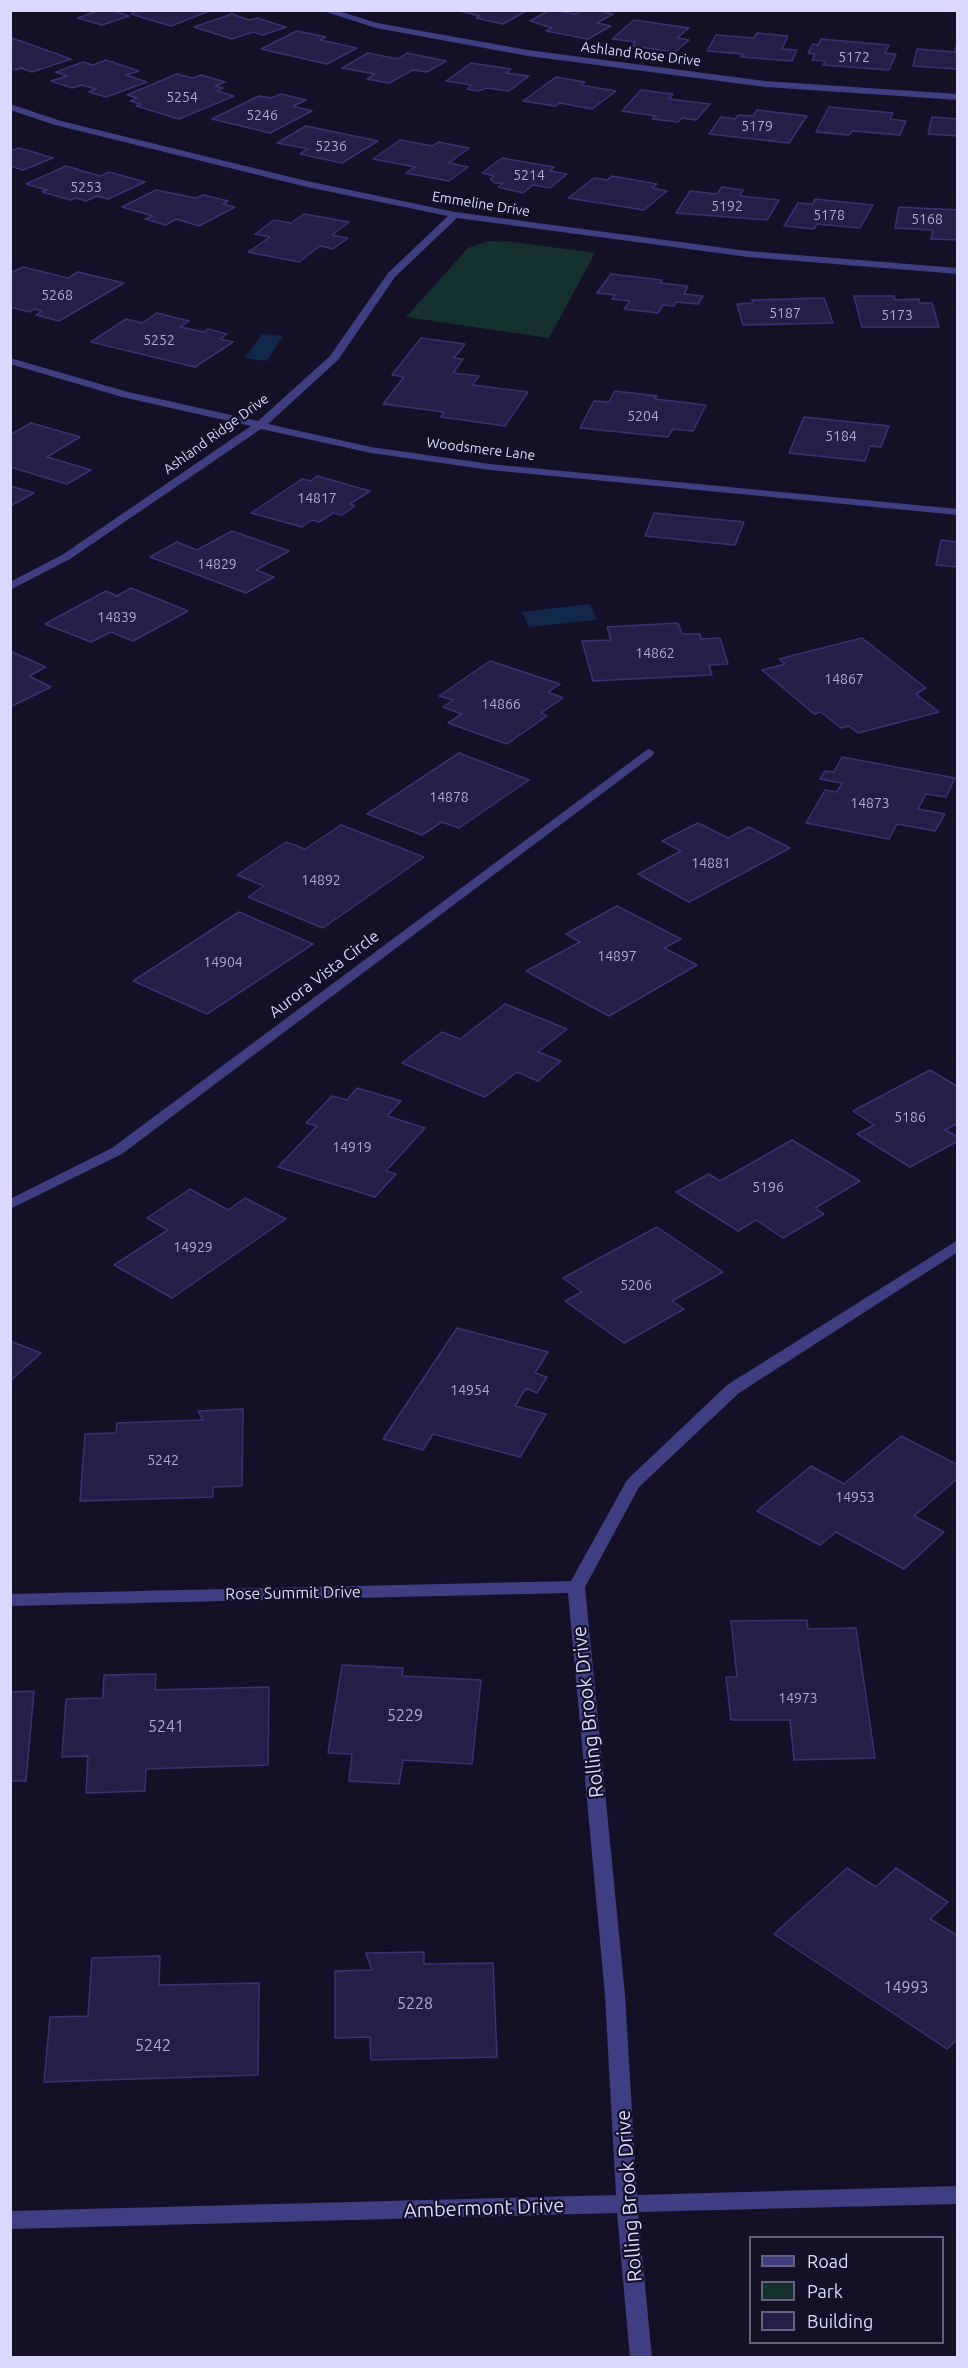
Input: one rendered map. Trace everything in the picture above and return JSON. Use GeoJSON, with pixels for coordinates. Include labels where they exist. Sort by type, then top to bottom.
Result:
{"type":"FeatureCollection","features":[{"type":"Feature","properties":{"kind":"street","name":"Ashland Rose Drive"},"geometry":{"type":"LineString","coordinates":[[324,10],[376,25],[540,55],[765,84],[957,97]]}},
{"type":"Feature","properties":{"kind":"street","name":"Emmeline Drive"},"geometry":{"type":"LineString","coordinates":[[10,107],[58,123],[307,184],[455,215],[748,254],[957,271]]}},
{"type":"Feature","properties":{"kind":"street","name":"Ashland Ridge Drive"},"geometry":{"type":"LineString","coordinates":[[10,587],[66,557],[261,424],[334,358],[391,275],[455,215]]}},
{"type":"Feature","properties":{"kind":"street","name":"Woodsmere Lane"},"geometry":{"type":"LineString","coordinates":[[10,361],[126,395],[371,450],[490,467],[957,512]]}},
{"type":"Feature","properties":{"kind":"street","name":"Aurora Vista Circle"},"geometry":{"type":"LineString","coordinates":[[10,1205],[117,1151],[648,753]]}},
{"type":"Feature","properties":{"kind":"street"},"geometry":{"type":"LineString","coordinates":[[576,1587],[633,1484],[733,1389],[957,1245]]}},
{"type":"Feature","properties":{"kind":"street","name":"Rose Summit Drive"},"geometry":{"type":"LineString","coordinates":[[10,1600],[576,1587]]}},
{"type":"Feature","properties":{"kind":"street","name":"Rolling Brook Drive"},"geometry":{"type":"LineString","coordinates":[[576,1587],[615,1995],[627,2204],[641,2358]]}},
{"type":"Feature","properties":{"kind":"street","name":"Ambermont Drive"},"geometry":{"type":"LineString","coordinates":[[10,2220],[957,2195]]}},
{"type":"Feature","properties":{"kind":"green space"},"geometry":{"type":"Polygon","coordinates":[[[488,241],[514,242],[595,253],[549,338],[406,317],[468,248],[488,241]]]}},
{"type":"Feature","properties":{"kind":"water"},"geometry":{"type":"Polygon","coordinates":[[[262,334],[283,336],[267,361],[245,358],[262,334]]]}},
{"type":"Feature","properties":{"kind":"water"},"geometry":{"type":"Polygon","coordinates":[[[590,604],[597,620],[529,627],[522,612],[590,604]]]}},
{"type":"Feature","properties":{"kind":"building"},"geometry":{"type":"Polygon","coordinates":[[[100,10],[112,10],[129,16],[102,25],[78,18],[100,10]]]}},
{"type":"Feature","properties":{"kind":"building"},"geometry":{"type":"Polygon","coordinates":[[[140,10],[212,10],[171,26],[131,14],[140,10]]]}},
{"type":"Feature","properties":{"kind":"building"},"geometry":{"type":"Polygon","coordinates":[[[456,10],[528,10],[503,24],[476,18],[480,16],[456,10]]]}},
{"type":"Feature","properties":{"kind":"building"},"geometry":{"type":"Polygon","coordinates":[[[550,10],[576,14],[581,10],[596,10],[613,14],[597,23],[611,26],[588,39],[546,31],[552,28],[530,21],[550,10]]]}},
{"type":"Feature","properties":{"kind":"building"},"geometry":{"type":"Polygon","coordinates":[[[232,14],[249,20],[257,18],[286,27],[263,35],[253,32],[232,39],[194,27],[232,14]]]}},
{"type":"Feature","properties":{"kind":"building"},"geometry":{"type":"Polygon","coordinates":[[[634,20],[689,28],[677,38],[689,40],[675,52],[632,46],[636,42],[612,39],[634,20]]]}},
{"type":"Feature","properties":{"kind":"building"},"geometry":{"type":"Polygon","coordinates":[[[297,31],[326,37],[320,40],[357,48],[327,64],[261,49],[297,31]]]}},
{"type":"Feature","properties":{"kind":"building"},"geometry":{"type":"Polygon","coordinates":[[[757,33],[788,36],[782,49],[797,50],[792,61],[741,57],[743,54],[707,51],[716,35],[754,38],[757,33]]]}},
{"type":"Feature","properties":{"kind":"building"},"geometry":{"type":"Polygon","coordinates":[[[12,38],[71,59],[32,72],[21,68],[16,70],[10,68],[12,38]]]}},
{"type":"Feature","properties":{"kind":"building"},"geometry":{"type":"Polygon","coordinates":[[[821,39],[889,45],[885,53],[896,54],[889,70],[823,65],[825,61],[812,60],[815,54],[808,53],[813,44],[818,45],[821,39]]]}},
{"type":"Feature","properties":{"kind":"building"},"geometry":{"type":"Polygon","coordinates":[[[956,46],[958,69],[913,66],[917,49],[955,52],[956,46]]]}},
{"type":"Feature","properties":{"kind":"building"},"geometry":{"type":"Polygon","coordinates":[[[368,53],[398,59],[407,53],[446,61],[427,72],[413,70],[389,83],[367,79],[375,74],[342,68],[368,53]]]}},
{"type":"Feature","properties":{"kind":"building"},"geometry":{"type":"Polygon","coordinates":[[[106,60],[139,71],[126,75],[147,82],[106,97],[89,92],[96,89],[82,85],[72,88],[51,81],[67,76],[56,72],[83,62],[93,65],[106,60]]]}},
{"type":"Feature","properties":{"kind":"building"},"geometry":{"type":"Polygon","coordinates":[[[471,63],[511,69],[506,73],[529,76],[509,91],[487,88],[478,91],[467,89],[472,85],[446,81],[471,63]]]}},
{"type":"Feature","properties":{"kind":"building"},"geometry":{"type":"Polygon","coordinates":[[[177,74],[193,78],[201,75],[225,82],[215,86],[223,88],[217,91],[234,96],[179,119],[136,106],[141,104],[130,101],[137,98],[127,95],[177,74]]]}},
{"type":"Feature","properties":{"kind":"building"},"geometry":{"type":"Polygon","coordinates":[[[556,77],[585,82],[581,85],[616,91],[592,109],[560,103],[555,106],[523,101],[556,77]]]}},
{"type":"Feature","properties":{"kind":"building"},"geometry":{"type":"Polygon","coordinates":[[[641,90],[673,94],[669,99],[710,104],[696,120],[682,118],[678,122],[652,119],[656,116],[622,111],[641,90]]]}},
{"type":"Feature","properties":{"kind":"building"},"geometry":{"type":"Polygon","coordinates":[[[281,94],[306,100],[293,106],[312,111],[270,133],[212,119],[259,96],[271,98],[281,94]]]}},
{"type":"Feature","properties":{"kind":"building"},"geometry":{"type":"Polygon","coordinates":[[[829,107],[893,113],[890,119],[906,121],[900,135],[852,131],[849,135],[816,132],[829,107]]]}},
{"type":"Feature","properties":{"kind":"building"},"geometry":{"type":"Polygon","coordinates":[[[757,110],[807,116],[789,143],[709,134],[721,117],[735,119],[738,115],[753,116],[757,110]]]}},
{"type":"Feature","properties":{"kind":"building"},"geometry":{"type":"Polygon","coordinates":[[[932,117],[958,119],[958,136],[928,134],[932,117]]]}},
{"type":"Feature","properties":{"kind":"building"},"geometry":{"type":"Polygon","coordinates":[[[306,126],[378,141],[342,163],[300,154],[308,149],[277,143],[306,126]]]}},
{"type":"Feature","properties":{"kind":"building"},"geometry":{"type":"Polygon","coordinates":[[[400,140],[433,146],[438,142],[469,148],[449,163],[468,167],[449,181],[406,173],[415,167],[373,159],[400,140]]]}},
{"type":"Feature","properties":{"kind":"building"},"geometry":{"type":"Polygon","coordinates":[[[19,148],[53,158],[23,170],[10,166],[10,151],[19,148]]]}},
{"type":"Feature","properties":{"kind":"building"},"geometry":{"type":"Polygon","coordinates":[[[502,158],[554,167],[550,171],[567,174],[550,188],[533,185],[523,193],[498,187],[504,183],[495,183],[490,179],[494,176],[482,173],[502,158]]]}},
{"type":"Feature","properties":{"kind":"building"},"geometry":{"type":"Polygon","coordinates":[[[66,166],[100,176],[109,172],[145,182],[108,199],[97,196],[86,201],[76,198],[71,200],[42,192],[47,190],[26,184],[66,166]]]}},
{"type":"Feature","properties":{"kind":"building"},"geometry":{"type":"Polygon","coordinates":[[[612,176],[657,184],[652,188],[667,191],[644,210],[568,198],[594,178],[607,180],[612,176]]]}},
{"type":"Feature","properties":{"kind":"building"},"geometry":{"type":"Polygon","coordinates":[[[722,187],[743,190],[740,196],[779,200],[767,220],[676,213],[690,191],[717,194],[722,187]]]}},
{"type":"Feature","properties":{"kind":"building"},"geometry":{"type":"Polygon","coordinates":[[[156,190],[196,198],[203,195],[228,201],[223,204],[235,207],[199,226],[176,219],[166,225],[145,219],[153,216],[122,207],[156,190]]]}},
{"type":"Feature","properties":{"kind":"building"},"geometry":{"type":"Polygon","coordinates":[[[815,199],[873,205],[860,228],[817,224],[814,229],[784,226],[798,203],[813,204],[815,199]]]}},
{"type":"Feature","properties":{"kind":"building"},"geometry":{"type":"Polygon","coordinates":[[[899,207],[958,210],[958,240],[931,239],[933,230],[895,228],[899,207]]]}},
{"type":"Feature","properties":{"kind":"building"},"geometry":{"type":"Polygon","coordinates":[[[304,214],[349,222],[332,235],[348,238],[333,249],[320,246],[299,262],[248,252],[270,237],[255,234],[274,220],[291,223],[304,214]]]}},
{"type":"Feature","properties":{"kind":"building"},"geometry":{"type":"Polygon","coordinates":[[[23,267],[68,278],[78,272],[124,283],[59,321],[36,315],[42,311],[34,309],[30,312],[10,307],[10,273],[23,267]]]}},
{"type":"Feature","properties":{"kind":"building"},"geometry":{"type":"Polygon","coordinates":[[[611,274],[662,280],[660,283],[688,286],[684,294],[703,296],[698,304],[676,302],[674,306],[663,305],[658,313],[624,309],[630,301],[612,299],[615,295],[597,293],[611,274]]]}},
{"type":"Feature","properties":{"kind":"building"},"geometry":{"type":"Polygon","coordinates":[[[854,296],[894,296],[895,300],[919,299],[920,303],[932,303],[939,327],[862,327],[854,296]]]}},
{"type":"Feature","properties":{"kind":"building"},"geometry":{"type":"Polygon","coordinates":[[[824,298],[833,323],[743,325],[737,304],[753,303],[752,300],[824,298]]]}},
{"type":"Feature","properties":{"kind":"building"},"geometry":{"type":"Polygon","coordinates":[[[157,313],[189,321],[180,327],[204,332],[208,329],[227,334],[220,339],[233,342],[195,367],[91,342],[126,319],[142,323],[157,313]]]}},
{"type":"Feature","properties":{"kind":"building"},"geometry":{"type":"Polygon","coordinates":[[[421,338],[465,344],[454,358],[463,359],[453,373],[479,376],[472,385],[528,392],[505,426],[441,417],[444,412],[383,404],[404,377],[392,375],[421,338]]]}},
{"type":"Feature","properties":{"kind":"building"},"geometry":{"type":"Polygon","coordinates":[[[615,391],[657,396],[655,399],[706,405],[693,431],[673,429],[668,437],[580,428],[594,401],[609,402],[615,391]]]}},
{"type":"Feature","properties":{"kind":"building"},"geometry":{"type":"Polygon","coordinates":[[[804,417],[889,426],[881,447],[870,446],[865,461],[789,453],[804,417]]]}},
{"type":"Feature","properties":{"kind":"building"},"geometry":{"type":"Polygon","coordinates":[[[31,423],[80,437],[47,457],[91,470],[67,484],[10,467],[10,435],[31,423]]]}},
{"type":"Feature","properties":{"kind":"building"},"geometry":{"type":"Polygon","coordinates":[[[317,476],[370,491],[350,504],[355,506],[342,515],[333,513],[319,522],[312,520],[302,527],[251,513],[302,479],[311,481],[317,476]]]}},
{"type":"Feature","properties":{"kind":"building"},"geometry":{"type":"Polygon","coordinates":[[[10,486],[34,493],[10,506],[10,486]]]}},
{"type":"Feature","properties":{"kind":"building"},"geometry":{"type":"Polygon","coordinates":[[[654,513],[744,522],[735,545],[645,536],[654,513]]]}},
{"type":"Feature","properties":{"kind":"building"},"geometry":{"type":"Polygon","coordinates":[[[232,531],[289,551],[256,570],[274,577],[246,593],[150,557],[177,542],[197,550],[232,531]]]}},
{"type":"Feature","properties":{"kind":"building"},"geometry":{"type":"Polygon","coordinates":[[[941,540],[958,542],[958,567],[936,565],[941,540]]]}},
{"type":"Feature","properties":{"kind":"building"},"geometry":{"type":"Polygon","coordinates":[[[131,588],[188,611],[133,641],[111,632],[91,642],[45,624],[106,591],[117,596],[131,588]]]}},
{"type":"Feature","properties":{"kind":"building"},"geometry":{"type":"Polygon","coordinates":[[[678,623],[682,634],[700,634],[701,639],[720,638],[728,664],[709,665],[712,675],[593,681],[582,641],[611,640],[607,627],[678,623]]]}},
{"type":"Feature","properties":{"kind":"building"},"geometry":{"type":"Polygon","coordinates":[[[862,638],[926,688],[916,694],[939,712],[858,733],[849,726],[841,728],[821,712],[814,714],[762,670],[785,664],[779,659],[862,638]]]}},
{"type":"Feature","properties":{"kind":"building"},"geometry":{"type":"Polygon","coordinates":[[[10,651],[46,667],[29,676],[51,687],[10,707],[10,651]]]}},
{"type":"Feature","properties":{"kind":"building"},"geometry":{"type":"Polygon","coordinates":[[[490,661],[560,684],[548,692],[563,698],[541,713],[547,716],[507,744],[448,723],[462,714],[443,707],[453,700],[439,696],[490,661]]]}},
{"type":"Feature","properties":{"kind":"building"},"geometry":{"type":"Polygon","coordinates":[[[459,753],[529,780],[459,828],[442,822],[422,835],[367,814],[459,753]]]}},
{"type":"Feature","properties":{"kind":"building"},"geometry":{"type":"Polygon","coordinates":[[[842,757],[955,778],[946,797],[926,794],[918,809],[945,814],[935,831],[897,824],[889,839],[806,823],[825,790],[837,792],[842,783],[820,779],[825,771],[834,772],[842,757]]]}},
{"type":"Feature","properties":{"kind":"building"},"geometry":{"type":"Polygon","coordinates":[[[698,823],[728,838],[749,827],[790,848],[689,902],[638,874],[681,851],[662,841],[698,823]]]}},
{"type":"Feature","properties":{"kind":"building"},"geometry":{"type":"Polygon","coordinates":[[[341,825],[424,857],[323,928],[248,897],[264,886],[237,875],[286,842],[305,849],[341,825]]]}},
{"type":"Feature","properties":{"kind":"building"},"geometry":{"type":"Polygon","coordinates":[[[617,906],[681,939],[664,948],[697,965],[609,1016],[526,971],[580,942],[566,934],[617,906]]]}},
{"type":"Feature","properties":{"kind":"building"},"geometry":{"type":"Polygon","coordinates":[[[239,912],[313,944],[207,1014],[133,981],[239,912]]]}},
{"type":"Feature","properties":{"kind":"building"},"geometry":{"type":"Polygon","coordinates":[[[505,1004],[567,1029],[538,1052],[561,1061],[538,1081],[517,1072],[485,1097],[402,1063],[442,1032],[460,1039],[505,1004]]]}},
{"type":"Feature","properties":{"kind":"building"},"geometry":{"type":"Polygon","coordinates":[[[930,1070],[958,1087],[958,1123],[945,1130],[958,1137],[958,1141],[910,1167],[857,1134],[874,1125],[853,1111],[930,1070]]]}},
{"type":"Feature","properties":{"kind":"building"},"geometry":{"type":"Polygon","coordinates":[[[357,1088],[401,1101],[387,1116],[425,1128],[386,1171],[396,1174],[375,1197],[278,1167],[317,1126],[306,1123],[332,1096],[347,1100],[357,1088]]]}},
{"type":"Feature","properties":{"kind":"building"},"geometry":{"type":"Polygon","coordinates":[[[792,1140],[860,1181],[815,1208],[824,1214],[783,1238],[756,1220],[738,1231],[676,1192],[709,1174],[720,1181],[792,1140]]]}},
{"type":"Feature","properties":{"kind":"building"},"geometry":{"type":"Polygon","coordinates":[[[190,1189],[228,1210],[245,1198],[286,1219],[172,1298],[114,1265],[168,1230],[147,1218],[190,1189]]]}},
{"type":"Feature","properties":{"kind":"building"},"geometry":{"type":"Polygon","coordinates":[[[657,1227],[723,1272],[672,1301],[684,1309],[624,1343],[565,1301],[582,1292],[563,1278],[657,1227]]]}},
{"type":"Feature","properties":{"kind":"building"},"geometry":{"type":"Polygon","coordinates":[[[457,1328],[548,1352],[535,1373],[547,1377],[537,1393],[526,1388],[515,1406],[546,1414],[520,1457],[433,1434],[423,1450],[383,1439],[457,1328]]]}},
{"type":"Feature","properties":{"kind":"building"},"geometry":{"type":"Polygon","coordinates":[[[10,1341],[41,1353],[10,1381],[10,1341]]]}},
{"type":"Feature","properties":{"kind":"building"},"geometry":{"type":"Polygon","coordinates":[[[243,1409],[242,1486],[213,1487],[213,1497],[80,1501],[85,1434],[116,1433],[117,1423],[203,1420],[198,1411],[243,1409]]]}},
{"type":"Feature","properties":{"kind":"building"},"geometry":{"type":"Polygon","coordinates":[[[901,1436],[958,1465],[958,1478],[914,1516],[944,1532],[904,1569],[836,1532],[820,1545],[757,1511],[811,1466],[844,1484],[901,1436]]]}},
{"type":"Feature","properties":{"kind":"building"},"geometry":{"type":"Polygon","coordinates":[[[807,1620],[808,1629],[856,1628],[875,1758],[794,1760],[790,1720],[731,1720],[726,1677],[737,1677],[731,1621],[807,1620]]]}},
{"type":"Feature","properties":{"kind":"building"},"geometry":{"type":"Polygon","coordinates":[[[342,1665],[403,1668],[402,1676],[481,1680],[472,1764],[403,1760],[399,1784],[349,1781],[352,1754],[328,1753],[342,1665]]]}},
{"type":"Feature","properties":{"kind":"building"},"geometry":{"type":"Polygon","coordinates":[[[156,1674],[155,1690],[269,1687],[268,1765],[146,1769],[145,1791],[86,1793],[88,1756],[62,1757],[66,1699],[103,1698],[104,1675],[156,1674]]]}},
{"type":"Feature","properties":{"kind":"building"},"geometry":{"type":"Polygon","coordinates":[[[34,1691],[26,1781],[10,1781],[10,1692],[34,1691]]]}},
{"type":"Feature","properties":{"kind":"building"},"geometry":{"type":"Polygon","coordinates":[[[847,1868],[876,1887],[896,1868],[948,1902],[930,1919],[958,1936],[958,2039],[947,2049],[774,1934],[847,1868]]]}},
{"type":"Feature","properties":{"kind":"building"},"geometry":{"type":"Polygon","coordinates":[[[424,1952],[424,1964],[493,1963],[497,2057],[371,2060],[370,2037],[335,2038],[335,1971],[372,1970],[366,1953],[424,1952]]]}},
{"type":"Feature","properties":{"kind":"building"},"geometry":{"type":"Polygon","coordinates":[[[160,1956],[159,1985],[259,1983],[258,2075],[44,2082],[50,2017],[88,2016],[92,1958],[160,1956]]]}}]}
